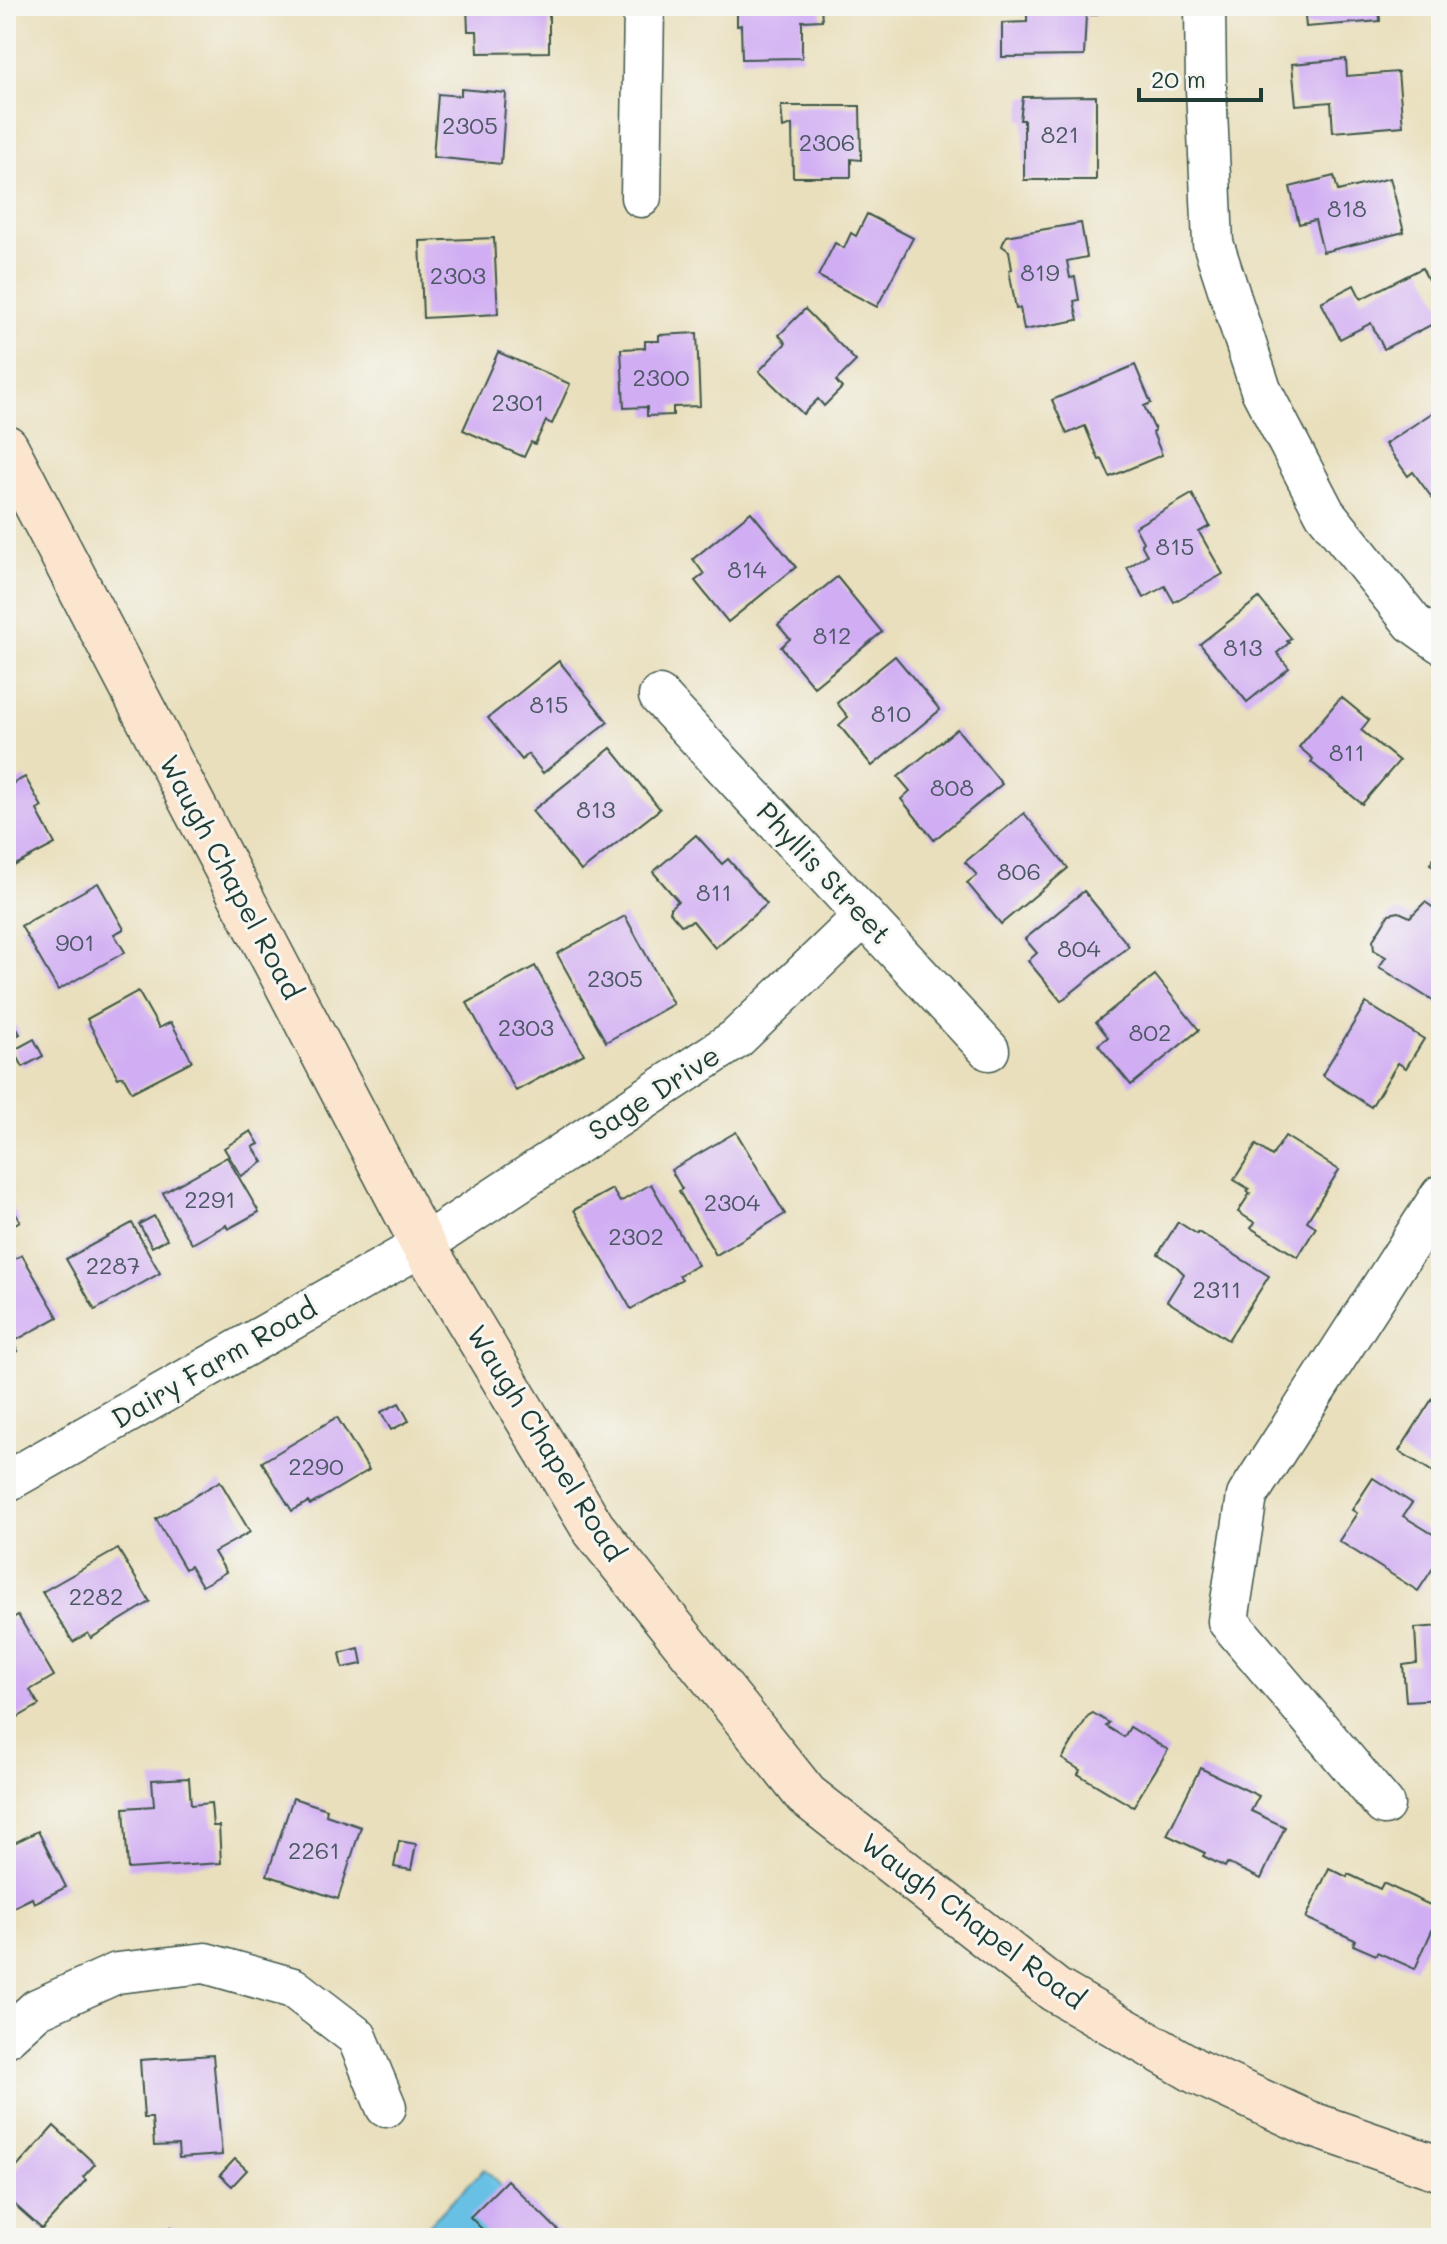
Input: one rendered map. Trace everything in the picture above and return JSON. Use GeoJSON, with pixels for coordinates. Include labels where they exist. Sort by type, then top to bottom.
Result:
{"type":"FeatureCollection","features":[{"type":"Feature","properties":{"kind":"main road","name":"Waugh Chapel Road"},"geometry":{"type":"LineString","coordinates":[[6,447],[423,1245],[593,1528],[806,1795],[1055,1990],[1225,2085],[1308,2123],[1441,2169]]}},
{"type":"Feature","properties":{"kind":"street"},"geometry":{"type":"LineString","coordinates":[[641,197],[644,6]]}},
{"type":"Feature","properties":{"kind":"street"},"geometry":{"type":"LineString","coordinates":[[1205,6],[1213,243],[1261,390],[1325,513],[1413,623],[1441,643]]}},
{"type":"Feature","properties":{"kind":"street","name":"Phyllis Street"},"geometry":{"type":"LineString","coordinates":[[659,696],[989,1050]]}},
{"type":"Feature","properties":{"kind":"street","name":"Sage Drive"},"geometry":{"type":"LineString","coordinates":[[423,1245],[736,1039],[864,916]]}},
{"type":"Feature","properties":{"kind":"street"},"geometry":{"type":"LineString","coordinates":[[1384,1805],[1228,1621],[1247,1496],[1441,1195]]}},
{"type":"Feature","properties":{"kind":"street","name":"Dairy Farm Road"},"geometry":{"type":"LineString","coordinates":[[6,1482],[423,1245]]}},
{"type":"Feature","properties":{"kind":"street"},"geometry":{"type":"LineString","coordinates":[[6,2037],[37,2009],[117,1973],[205,1963],[293,1988],[357,2037],[386,2107]]}},
{"type":"Feature","properties":{"kind":"water"},"geometry":{"type":"Polygon","coordinates":[[[484,2169],[553,2238],[416,2238],[484,2169]]]}},
{"type":"Feature","properties":{"kind":"building"},"geometry":{"type":"Polygon","coordinates":[[[467,6],[549,6],[549,52],[478,53],[477,31],[468,31],[467,6]]]}},
{"type":"Feature","properties":{"kind":"building"},"geometry":{"type":"Polygon","coordinates":[[[737,6],[821,6],[822,20],[802,21],[802,58],[742,59],[737,6]]]}},
{"type":"Feature","properties":{"kind":"building"},"geometry":{"type":"Polygon","coordinates":[[[1027,6],[1097,6],[1097,15],[1086,15],[1084,56],[1002,57],[1002,23],[1027,22],[1027,6]]]}},
{"type":"Feature","properties":{"kind":"building"},"geometry":{"type":"Polygon","coordinates":[[[1304,6],[1379,6],[1380,21],[1306,27],[1304,6]]]}},
{"type":"Feature","properties":{"kind":"building"},"geometry":{"type":"Polygon","coordinates":[[[1346,59],[1347,76],[1398,72],[1403,126],[1333,132],[1331,102],[1296,105],[1292,64],[1346,59]]]}},
{"type":"Feature","properties":{"kind":"building"},"geometry":{"type":"Polygon","coordinates":[[[461,89],[506,93],[501,164],[433,157],[438,94],[461,96],[461,89]]]}},
{"type":"Feature","properties":{"kind":"building"},"geometry":{"type":"Polygon","coordinates":[[[1096,96],[1096,180],[1024,180],[1024,120],[1020,120],[1023,97],[1096,96]]]}},
{"type":"Feature","properties":{"kind":"building"},"geometry":{"type":"Polygon","coordinates":[[[781,106],[860,106],[861,160],[851,159],[851,177],[793,177],[792,125],[783,128],[781,106]]]}},
{"type":"Feature","properties":{"kind":"building"},"geometry":{"type":"Polygon","coordinates":[[[1334,176],[1338,191],[1390,178],[1404,232],[1323,252],[1315,220],[1299,224],[1290,187],[1334,176]]]}},
{"type":"Feature","properties":{"kind":"building"},"geometry":{"type":"Polygon","coordinates":[[[867,214],[913,238],[877,307],[818,276],[835,243],[844,248],[851,233],[856,236],[867,214]]]}},
{"type":"Feature","properties":{"kind":"building"},"geometry":{"type":"Polygon","coordinates":[[[1081,223],[1087,257],[1067,261],[1070,278],[1075,277],[1079,300],[1074,301],[1078,320],[1024,330],[1020,308],[1016,309],[1009,251],[1002,246],[1006,236],[1081,223]]]}},
{"type":"Feature","properties":{"kind":"building"},"geometry":{"type":"Polygon","coordinates":[[[494,238],[498,314],[423,318],[420,241],[494,238]]]}},
{"type":"Feature","properties":{"kind":"building"},"geometry":{"type":"Polygon","coordinates":[[[1422,268],[1441,305],[1441,320],[1384,349],[1371,323],[1340,339],[1321,302],[1354,285],[1361,299],[1422,268]]]}},
{"type":"Feature","properties":{"kind":"building"},"geometry":{"type":"Polygon","coordinates":[[[805,309],[856,361],[836,381],[842,388],[824,406],[818,399],[803,414],[759,371],[786,343],[779,335],[805,309]]]}},
{"type":"Feature","properties":{"kind":"building"},"geometry":{"type":"Polygon","coordinates":[[[697,333],[700,406],[673,407],[673,415],[647,416],[647,407],[624,408],[621,349],[645,348],[645,341],[659,341],[659,335],[697,333]]]}},
{"type":"Feature","properties":{"kind":"building"},"geometry":{"type":"Polygon","coordinates":[[[498,352],[570,384],[552,424],[546,421],[535,444],[531,442],[524,457],[463,430],[498,352]]]}},
{"type":"Feature","properties":{"kind":"building"},"geometry":{"type":"Polygon","coordinates":[[[1135,365],[1151,403],[1144,406],[1162,455],[1110,477],[1085,426],[1067,434],[1052,400],[1135,365]]]}},
{"type":"Feature","properties":{"kind":"building"},"geometry":{"type":"Polygon","coordinates":[[[1441,407],[1441,498],[1435,502],[1413,472],[1408,476],[1385,444],[1441,407]]]}},
{"type":"Feature","properties":{"kind":"building"},"geometry":{"type":"Polygon","coordinates":[[[1192,494],[1210,526],[1199,532],[1223,574],[1174,602],[1165,586],[1144,598],[1127,568],[1147,555],[1135,527],[1192,494]]]}},
{"type":"Feature","properties":{"kind":"building"},"geometry":{"type":"Polygon","coordinates":[[[751,512],[796,567],[728,622],[695,581],[704,574],[693,559],[751,512]]]}},
{"type":"Feature","properties":{"kind":"building"},"geometry":{"type":"Polygon","coordinates":[[[837,577],[882,632],[814,687],[781,647],[790,639],[778,625],[837,577]]]}},
{"type":"Feature","properties":{"kind":"building"},"geometry":{"type":"Polygon","coordinates":[[[1259,598],[1291,638],[1277,653],[1289,668],[1247,702],[1200,644],[1259,598]]]}},
{"type":"Feature","properties":{"kind":"building"},"geometry":{"type":"Polygon","coordinates":[[[895,656],[940,710],[872,766],[839,725],[848,717],[837,703],[895,656]]]}},
{"type":"Feature","properties":{"kind":"building"},"geometry":{"type":"Polygon","coordinates":[[[559,661],[608,722],[543,773],[528,754],[522,760],[488,718],[559,661]]]}},
{"type":"Feature","properties":{"kind":"building"},"geometry":{"type":"Polygon","coordinates":[[[1341,697],[1369,720],[1361,730],[1399,761],[1362,804],[1311,762],[1313,759],[1299,747],[1341,697]]]}},
{"type":"Feature","properties":{"kind":"building"},"geometry":{"type":"Polygon","coordinates":[[[957,729],[1002,784],[934,840],[901,799],[910,791],[898,777],[957,729]]]}},
{"type":"Feature","properties":{"kind":"building"},"geometry":{"type":"Polygon","coordinates":[[[611,748],[660,809],[581,871],[532,811],[611,748]]]}},
{"type":"Feature","properties":{"kind":"building"},"geometry":{"type":"Polygon","coordinates":[[[25,777],[42,807],[37,810],[55,844],[6,870],[6,787],[25,777]]]}},
{"type":"Feature","properties":{"kind":"building"},"geometry":{"type":"Polygon","coordinates":[[[1024,813],[1068,868],[1001,924],[967,883],[977,875],[965,862],[1024,813]]]}},
{"type":"Feature","properties":{"kind":"building"},"geometry":{"type":"Polygon","coordinates":[[[696,835],[722,864],[728,859],[767,904],[715,948],[693,921],[681,925],[670,912],[678,901],[653,872],[696,835]]]}},
{"type":"Feature","properties":{"kind":"building"},"geometry":{"type":"Polygon","coordinates":[[[1441,845],[1441,871],[1430,864],[1441,845]]]}},
{"type":"Feature","properties":{"kind":"building"},"geometry":{"type":"Polygon","coordinates":[[[98,883],[124,929],[114,934],[125,952],[58,990],[21,926],[98,883]]]}},
{"type":"Feature","properties":{"kind":"building"},"geometry":{"type":"Polygon","coordinates":[[[1084,891],[1129,946],[1061,1001],[1028,961],[1037,953],[1025,939],[1084,891]]]}},
{"type":"Feature","properties":{"kind":"building"},"geometry":{"type":"Polygon","coordinates":[[[1425,902],[1441,913],[1441,1006],[1379,967],[1386,957],[1374,950],[1373,940],[1389,914],[1399,912],[1410,917],[1425,902]]]}},
{"type":"Feature","properties":{"kind":"building"},"geometry":{"type":"Polygon","coordinates":[[[625,916],[673,1004],[606,1042],[557,954],[625,916]]]}},
{"type":"Feature","properties":{"kind":"building"},"geometry":{"type":"Polygon","coordinates":[[[535,966],[584,1054],[516,1091],[467,1003],[535,966]]]}},
{"type":"Feature","properties":{"kind":"building"},"geometry":{"type":"Polygon","coordinates":[[[1155,975],[1199,1030],[1131,1085],[1098,1045],[1108,1037],[1096,1022],[1155,975]]]}},
{"type":"Feature","properties":{"kind":"building"},"geometry":{"type":"Polygon","coordinates":[[[138,991],[159,1028],[171,1022],[192,1061],[132,1092],[123,1076],[118,1078],[87,1019],[138,991]]]}},
{"type":"Feature","properties":{"kind":"building"},"geometry":{"type":"Polygon","coordinates":[[[1366,1003],[1424,1039],[1406,1068],[1398,1063],[1371,1107],[1322,1075],[1366,1003]]]}},
{"type":"Feature","properties":{"kind":"building"},"geometry":{"type":"Polygon","coordinates":[[[6,1009],[20,1034],[6,1041],[6,1009]]]}},
{"type":"Feature","properties":{"kind":"building"},"geometry":{"type":"Polygon","coordinates":[[[34,1039],[43,1056],[23,1067],[14,1050],[34,1039]]]}},
{"type":"Feature","properties":{"kind":"building"},"geometry":{"type":"Polygon","coordinates":[[[251,1131],[259,1144],[253,1147],[263,1162],[241,1176],[224,1148],[251,1131]]]}},
{"type":"Feature","properties":{"kind":"building"},"geometry":{"type":"Polygon","coordinates":[[[736,1132],[785,1214],[716,1255],[679,1191],[682,1189],[671,1170],[736,1132]]]}},
{"type":"Feature","properties":{"kind":"building"},"geometry":{"type":"Polygon","coordinates":[[[1285,1136],[1339,1170],[1307,1221],[1316,1227],[1298,1257],[1251,1228],[1255,1223],[1238,1212],[1250,1193],[1247,1191],[1249,1189],[1234,1180],[1256,1145],[1272,1156],[1285,1136]]]}},
{"type":"Feature","properties":{"kind":"building"},"geometry":{"type":"Polygon","coordinates":[[[227,1157],[259,1212],[228,1229],[226,1225],[192,1244],[163,1193],[227,1157]]]}},
{"type":"Feature","properties":{"kind":"building"},"geometry":{"type":"Polygon","coordinates":[[[651,1184],[698,1265],[679,1275],[682,1279],[631,1309],[574,1210],[612,1189],[620,1202],[651,1184]]]}},
{"type":"Feature","properties":{"kind":"building"},"geometry":{"type":"Polygon","coordinates":[[[6,1202],[20,1221],[8,1228],[6,1202]]]}},
{"type":"Feature","properties":{"kind":"building"},"geometry":{"type":"Polygon","coordinates":[[[154,1216],[167,1239],[152,1247],[139,1224],[154,1216]]]}},
{"type":"Feature","properties":{"kind":"building"},"geometry":{"type":"Polygon","coordinates":[[[1178,1222],[1269,1276],[1228,1340],[1167,1301],[1184,1274],[1158,1254],[1178,1222]]]}},
{"type":"Feature","properties":{"kind":"building"},"geometry":{"type":"Polygon","coordinates":[[[132,1223],[160,1273],[95,1310],[66,1259],[132,1223]]]}},
{"type":"Feature","properties":{"kind":"building"},"geometry":{"type":"Polygon","coordinates":[[[22,1255],[58,1317],[13,1342],[18,1351],[6,1357],[6,1264],[22,1255]]]}},
{"type":"Feature","properties":{"kind":"building"},"geometry":{"type":"Polygon","coordinates":[[[1441,1385],[1441,1477],[1399,1451],[1441,1385]]]}},
{"type":"Feature","properties":{"kind":"building"},"geometry":{"type":"Polygon","coordinates":[[[399,1403],[409,1421],[391,1430],[381,1412],[399,1403]]]}},
{"type":"Feature","properties":{"kind":"building"},"geometry":{"type":"Polygon","coordinates":[[[337,1417],[369,1470],[310,1505],[308,1502],[292,1511],[262,1462],[337,1417]]]}},
{"type":"Feature","properties":{"kind":"building"},"geometry":{"type":"Polygon","coordinates":[[[1373,1478],[1412,1503],[1403,1516],[1441,1539],[1441,1556],[1418,1591],[1339,1541],[1357,1513],[1352,1510],[1373,1478]]]}},
{"type":"Feature","properties":{"kind":"building"},"geometry":{"type":"Polygon","coordinates":[[[220,1481],[250,1532],[214,1552],[226,1572],[202,1586],[190,1566],[185,1569],[156,1519],[220,1481]]]}},
{"type":"Feature","properties":{"kind":"building"},"geometry":{"type":"Polygon","coordinates":[[[118,1549],[150,1602],[91,1638],[88,1633],[73,1642],[42,1592],[118,1549]]]}},
{"type":"Feature","properties":{"kind":"building"},"geometry":{"type":"Polygon","coordinates":[[[18,1615],[54,1676],[30,1690],[39,1705],[6,1724],[6,1622],[18,1615]]]}},
{"type":"Feature","properties":{"kind":"building"},"geometry":{"type":"Polygon","coordinates":[[[1441,1626],[1441,1699],[1406,1701],[1403,1665],[1417,1663],[1415,1628],[1441,1626]]]}},
{"type":"Feature","properties":{"kind":"building"},"geometry":{"type":"Polygon","coordinates":[[[359,1648],[362,1664],[343,1668],[340,1653],[359,1648]]]}},
{"type":"Feature","properties":{"kind":"building"},"geometry":{"type":"Polygon","coordinates":[[[1093,1713],[1124,1737],[1130,1727],[1168,1750],[1133,1807],[1078,1774],[1080,1770],[1062,1759],[1088,1716],[1093,1713]]]}},
{"type":"Feature","properties":{"kind":"building"},"geometry":{"type":"Polygon","coordinates":[[[1200,1768],[1259,1796],[1251,1811],[1285,1827],[1261,1879],[1227,1863],[1225,1867],[1203,1856],[1205,1853],[1167,1835],[1200,1768]]]}},
{"type":"Feature","properties":{"kind":"building"},"geometry":{"type":"Polygon","coordinates":[[[189,1778],[191,1805],[211,1803],[213,1826],[219,1826],[221,1863],[128,1869],[124,1808],[154,1806],[152,1780],[189,1778]]]}},
{"type":"Feature","properties":{"kind":"building"},"geometry":{"type":"Polygon","coordinates":[[[293,1798],[327,1809],[326,1815],[361,1827],[338,1899],[267,1875],[293,1798]]]}},
{"type":"Feature","properties":{"kind":"building"},"geometry":{"type":"Polygon","coordinates":[[[38,1831],[66,1887],[34,1903],[32,1898],[6,1911],[6,1847],[38,1831]]]}},
{"type":"Feature","properties":{"kind":"building"},"geometry":{"type":"Polygon","coordinates":[[[399,1841],[416,1844],[411,1870],[394,1867],[399,1841]]]}},
{"type":"Feature","properties":{"kind":"building"},"geometry":{"type":"Polygon","coordinates":[[[1329,1868],[1380,1889],[1383,1883],[1441,1910],[1415,1969],[1353,1945],[1355,1940],[1306,1918],[1329,1868]]]}},
{"type":"Feature","properties":{"kind":"building"},"geometry":{"type":"Polygon","coordinates":[[[213,2055],[222,2155],[179,2158],[178,2145],[154,2146],[152,2118],[144,2118],[140,2060],[213,2055]]]}},
{"type":"Feature","properties":{"kind":"building"},"geometry":{"type":"Polygon","coordinates":[[[54,2126],[95,2164],[83,2177],[86,2180],[42,2229],[6,2197],[6,2179],[54,2126]]]}},
{"type":"Feature","properties":{"kind":"building"},"geometry":{"type":"Polygon","coordinates":[[[235,2159],[247,2170],[232,2186],[220,2175],[235,2159]]]}},
{"type":"Feature","properties":{"kind":"building"},"geometry":{"type":"Polygon","coordinates":[[[507,2180],[566,2238],[491,2238],[470,2217],[507,2180]]]}},
{"type":"Feature","properties":{"kind":"building"},"geometry":{"type":"Polygon","coordinates":[[[171,2227],[181,2238],[159,2238],[171,2227]]]}}]}
